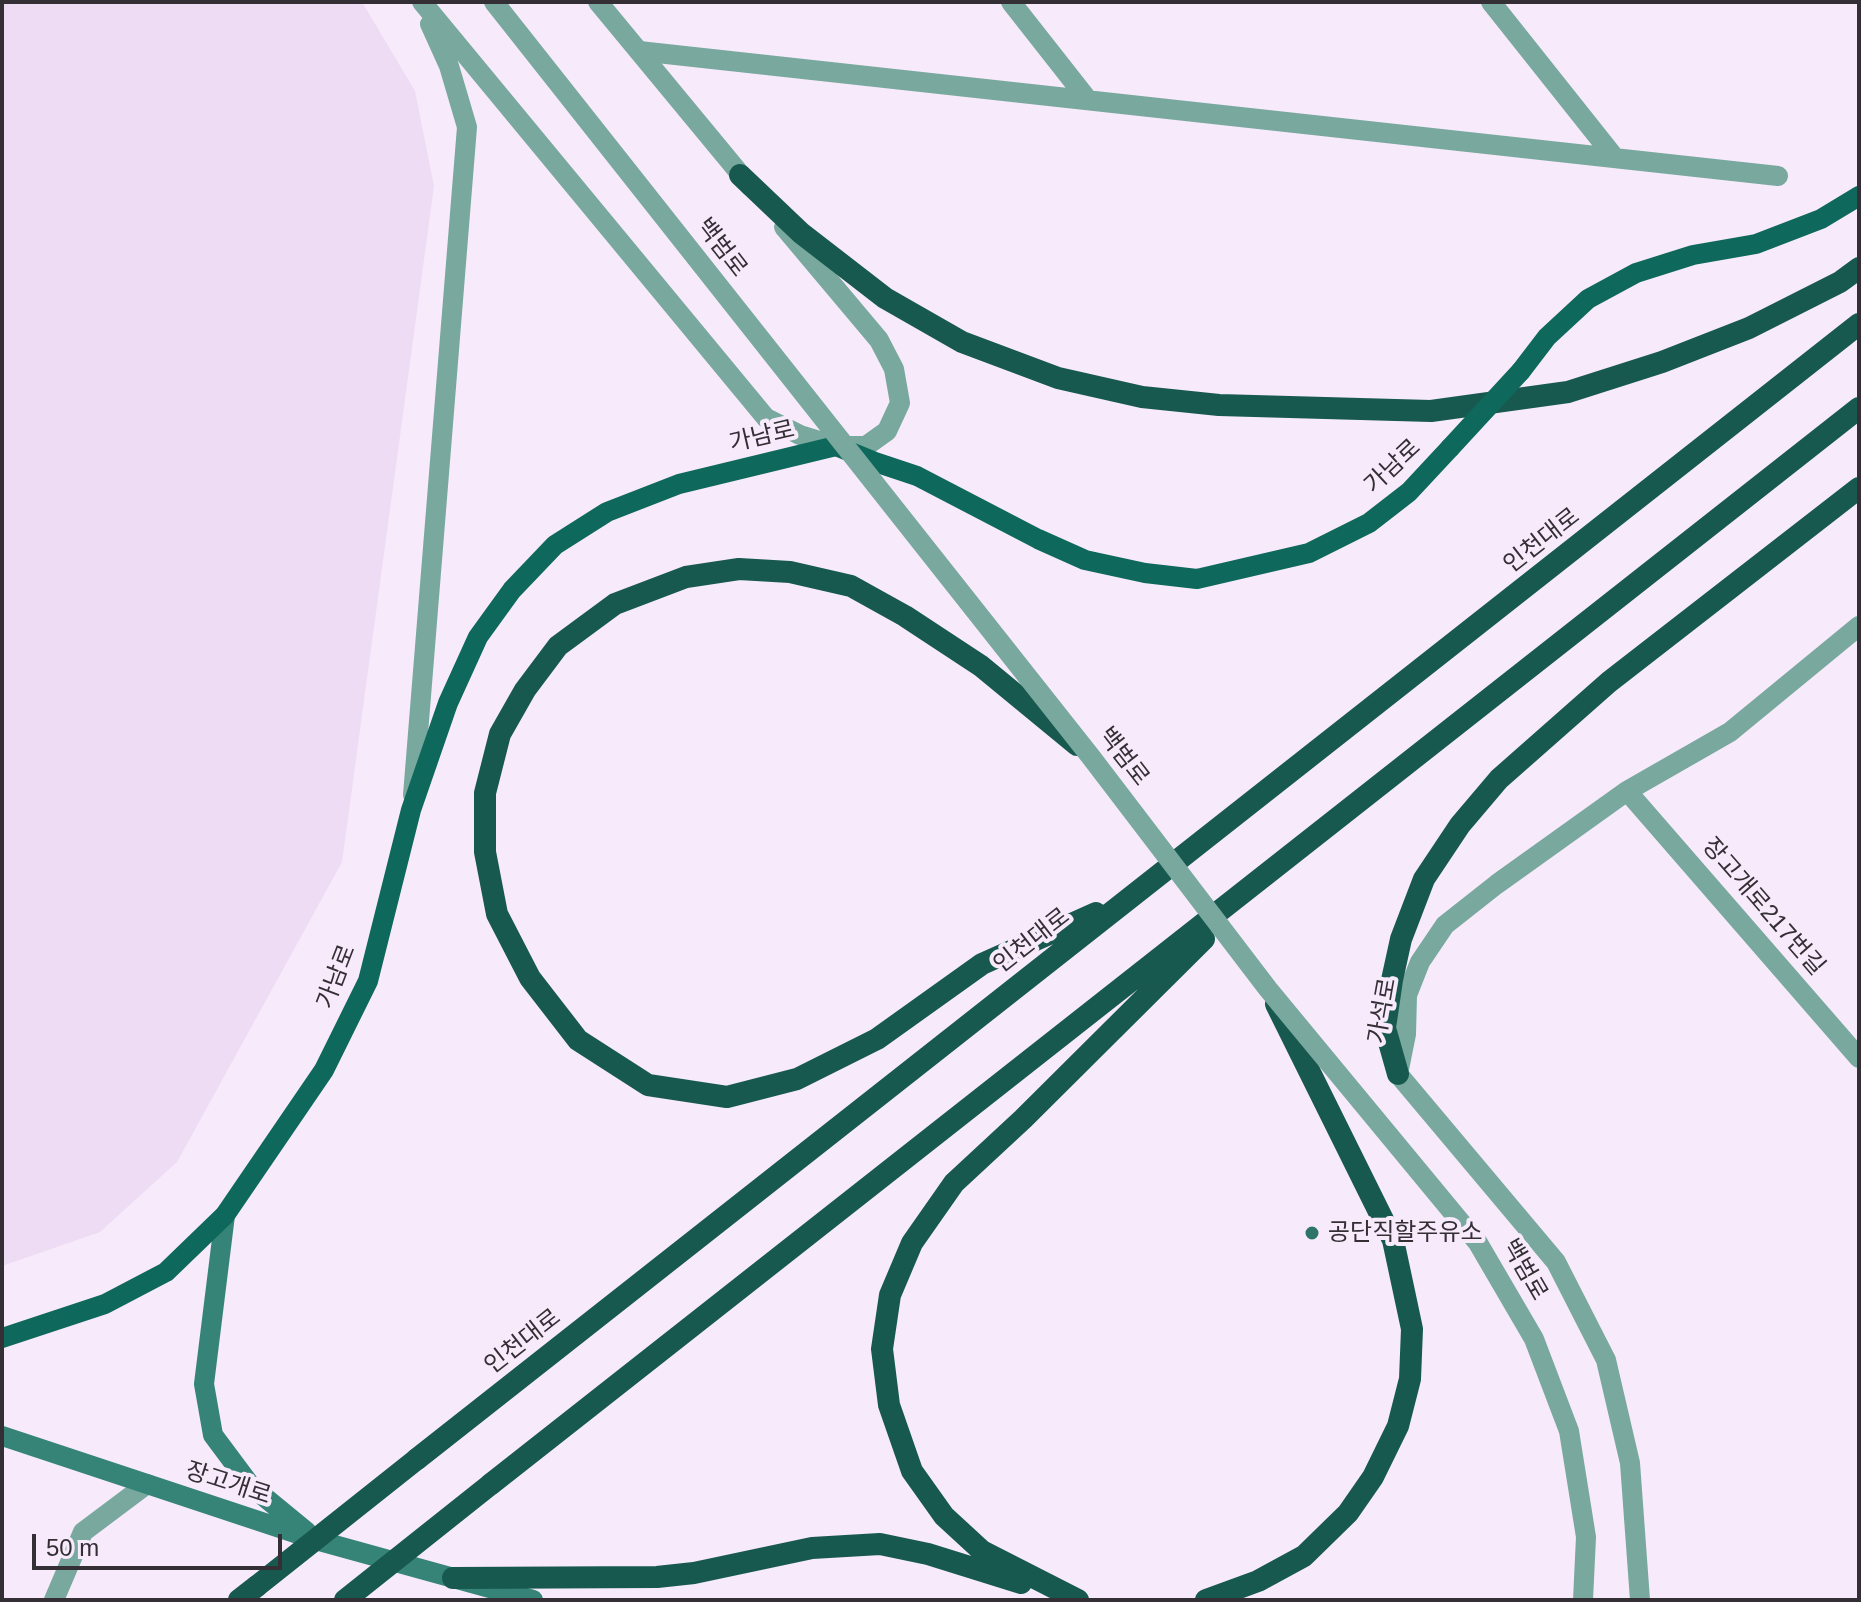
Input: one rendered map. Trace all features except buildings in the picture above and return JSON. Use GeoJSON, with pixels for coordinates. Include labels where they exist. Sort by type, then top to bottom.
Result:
{"type":"FeatureCollection","features":[{"type":"Feature","properties":{"kind":"highway"},"geometry":{"type":"LineString","coordinates":[[740,175],[801,233],[885,298],[962,342],[1058,378],[1142,397],[1219,405],[1431,411],[1568,392],[1662,362],[1749,328],[1840,282],[1859,268]]}},
{"type":"Feature","properties":{"kind":"highway","name":"인천대로"},"geometry":{"type":"LineString","coordinates":[[239,1600],[1859,324]]}},
{"type":"Feature","properties":{"kind":"highway"},"geometry":{"type":"LineString","coordinates":[[345,1600],[1859,408]]}},
{"type":"Feature","properties":{"kind":"highway"},"geometry":{"type":"LineString","coordinates":[[1398,1074],[1385,1028],[1401,939],[1424,879],[1460,825],[1499,779],[1609,682],[1859,488]]}},
{"type":"Feature","properties":{"kind":"highway"},"geometry":{"type":"LineString","coordinates":[[1091,757],[981,666],[905,616],[851,586],[790,572],[739,569],[686,577],[615,604],[558,646],[525,690],[500,734],[485,793],[485,852],[497,914],[530,978],[578,1040],[648,1085],[727,1097],[797,1079],[877,1039],[982,964],[1130,897]]}},
{"type":"Feature","properties":{"kind":"highway"},"geometry":{"type":"LineString","coordinates":[[1077,1600],[982,1551],[944,1516],[912,1471],[889,1405],[882,1349],[890,1295],[912,1243],[954,1183],[1034,1108],[1275,867]]}},
{"type":"Feature","properties":{"kind":"highway"},"geometry":{"type":"LineString","coordinates":[[1206,1600],[1258,1581],[1304,1556],[1348,1513],[1373,1477],[1398,1426],[1410,1379],[1412,1329],[1393,1240],[1268,989]]}},
{"type":"Feature","properties":{"kind":"highway"},"geometry":{"type":"LineString","coordinates":[[453,1578],[657,1577],[694,1573],[812,1548],[880,1544],[928,1554],[1077,1600]]}},
{"type":"Feature","properties":{"kind":"main road","name":"가남로"},"geometry":{"type":"LineString","coordinates":[[2,1338],[105,1304],[166,1272],[225,1215],[324,1070],[368,981],[411,810],[448,703],[478,637],[512,590],[555,545],[607,512],[679,484],[836,446],[917,476],[1085,560],[1145,573],[1197,579],[1309,553],[1369,523],[1409,492],[1521,371],[1547,337],[1588,299],[1636,273],[1693,255],[1756,244],[1821,219],[1859,196]]}},
{"type":"Feature","properties":{"kind":"main road"},"geometry":{"type":"LineString","coordinates":[[225,1215],[204,1384],[213,1435],[251,1486],[316,1540]]}},
{"type":"Feature","properties":{"kind":"main road","name":"장고개로"},"geometry":{"type":"LineString","coordinates":[[2,1436],[316,1540],[533,1600]]}},
{"type":"Feature","properties":{"kind":"street"},"geometry":{"type":"LineString","coordinates":[[421,2],[766,418],[800,435],[836,446],[866,446],[887,431],[900,403],[894,369],[879,340],[598,2]]}},
{"type":"Feature","properties":{"kind":"street"},"geometry":{"type":"LineString","coordinates":[[411,810],[467,127],[449,66],[421,2]]}},
{"type":"Feature","properties":{"kind":"street","name":"백범로"},"geometry":{"type":"LineString","coordinates":[[494,2],[1091,757],[1268,989],[1478,1243],[1534,1339],[1569,1431],[1586,1537],[1583,1600]]}},
{"type":"Feature","properties":{"kind":"street"},"geometry":{"type":"LineString","coordinates":[[1011,2],[1088,100]]}},
{"type":"Feature","properties":{"kind":"street"},"geometry":{"type":"LineString","coordinates":[[1491,2],[1615,158]]}},
{"type":"Feature","properties":{"kind":"street"},"geometry":{"type":"LineString","coordinates":[[639,51],[1778,176]]}},
{"type":"Feature","properties":{"kind":"street","name":"가석로"},"geometry":{"type":"LineString","coordinates":[[1640,1600],[1630,1463],[1606,1360],[1556,1262],[1398,1074],[1406,1034],[1407,995],[1420,962],[1445,925],[1627,791],[1730,732],[1859,626]]}},
{"type":"Feature","properties":{"kind":"street","name":"장고개로217번길"},"geometry":{"type":"LineString","coordinates":[[1627,791],[1859,1058]]}},
{"type":"Feature","properties":{"kind":"street"},"geometry":{"type":"LineString","coordinates":[[54,1600],[83,1532],[147,1484]]}},
{"type":"Feature","properties":{"kind":"shaded area"},"geometry":{"type":"Polygon","coordinates":[[[2,2],[362,2],[415,91],[434,186],[342,862],[177,1162],[100,1232],[2,1266],[2,2]]]}},
{"type":"Feature","properties":{"kind":"place","name":"공단직할주유소"},"geometry":{"type":"Point","coordinates":[1312,1233]}}]}
